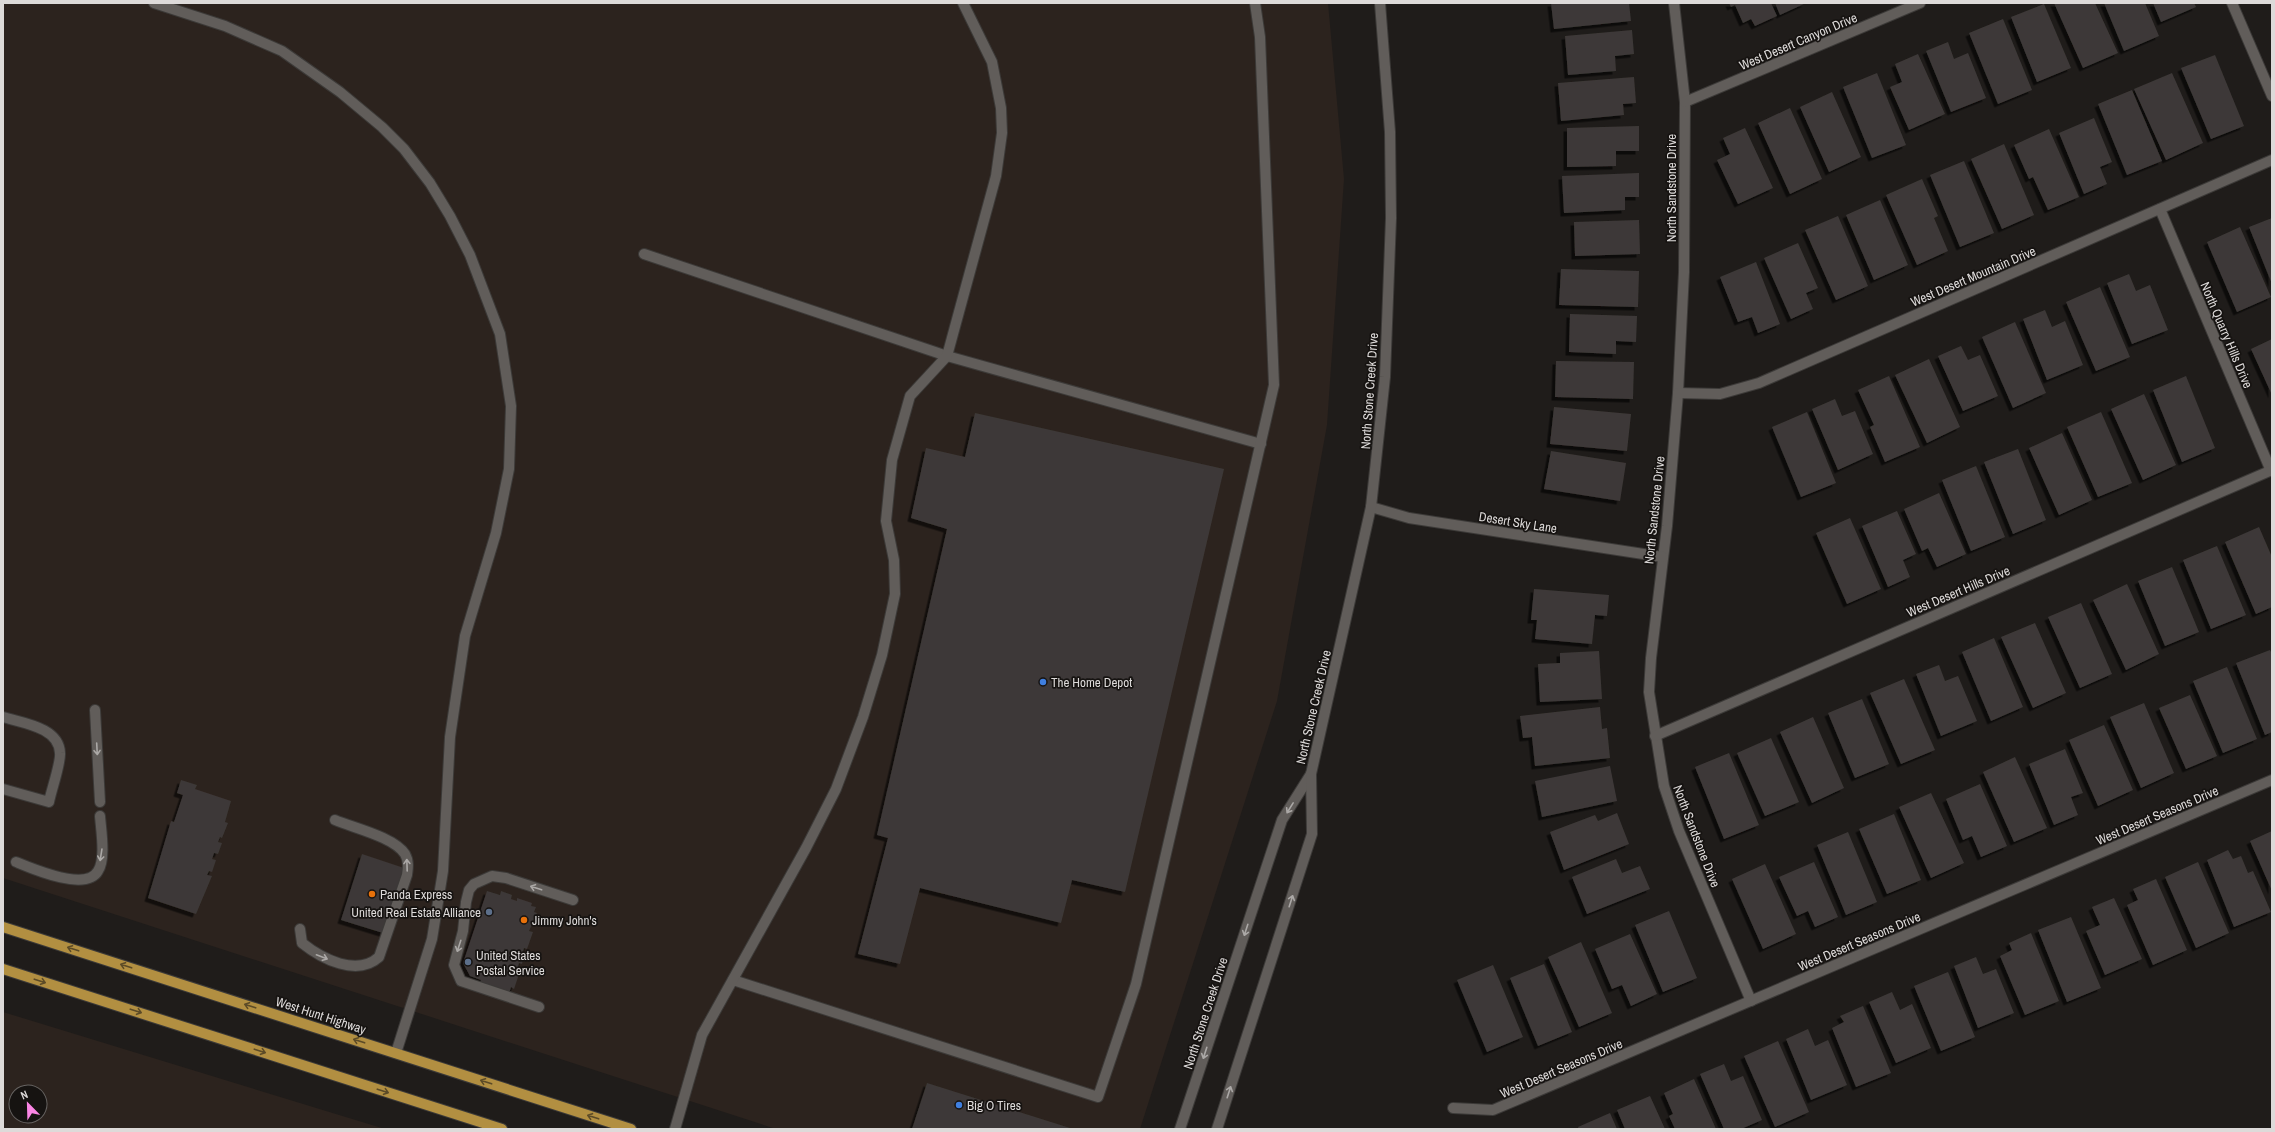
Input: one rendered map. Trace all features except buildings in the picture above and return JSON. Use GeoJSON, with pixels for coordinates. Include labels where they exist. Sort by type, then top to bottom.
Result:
{"type":"FeatureCollection","features":[{"type":"Feature","properties":{"kind":"main road","name":"West Hunt Highway"},"geometry":{"type":"LineString","coordinates":[[3,926],[631,1129]]}},
{"type":"Feature","properties":{"kind":"main road"},"geometry":{"type":"LineString","coordinates":[[3,969],[502,1129]]}},
{"type":"Feature","properties":{"kind":"street"},"geometry":{"type":"LineString","coordinates":[[154,3],[225,26],[282,51],[340,92],[382,127],[404,148],[450,216],[470,255],[500,334],[511,406],[509,470],[496,533],[465,636],[450,737],[443,871],[432,939],[396,1053]]}},
{"type":"Feature","properties":{"kind":"street"},"geometry":{"type":"LineString","coordinates":[[675,1129],[702,1035],[806,848],[836,788],[863,717],[882,655],[894,594],[894,560],[886,521],[892,460],[910,396],[947,356],[996,176],[1002,133],[1002,108],[992,62],[963,3]]}},
{"type":"Feature","properties":{"kind":"street"},"geometry":{"type":"LineString","coordinates":[[733,980],[1098,1097],[1136,984],[1274,385],[1260,37],[1255,3]]}},
{"type":"Feature","properties":{"kind":"street","name":"North Stone Creek Drive"},"geometry":{"type":"LineString","coordinates":[[1217,1129],[1312,834],[1311,774],[1371,507],[1385,377],[1391,218],[1390,132],[1380,3]]}},
{"type":"Feature","properties":{"kind":"street","name":"North Sandstone Drive"},"geometry":{"type":"LineString","coordinates":[[1674,3],[1685,102],[1684,272],[1678,393],[1663,557],[1651,658],[1649,692],[1664,786],[1679,831],[1751,1001]]}},
{"type":"Feature","properties":{"kind":"street","name":"West Desert Canyon Drive"},"geometry":{"type":"LineString","coordinates":[[1685,102],[1920,3]]}},
{"type":"Feature","properties":{"kind":"street"},"geometry":{"type":"LineString","coordinates":[[2232,3],[2272,96]]}},
{"type":"Feature","properties":{"kind":"street","name":"West Desert Mountain Drive"},"geometry":{"type":"LineString","coordinates":[[1678,393],[1720,394],[1759,383],[2272,160]]}},
{"type":"Feature","properties":{"kind":"street","name":"North Quarry Hills Drive"},"geometry":{"type":"LineString","coordinates":[[2160,209],[2271,470]]}},
{"type":"Feature","properties":{"kind":"street"},"geometry":{"type":"LineString","coordinates":[[644,254],[947,356],[1261,444]]}},
{"type":"Feature","properties":{"kind":"street","name":"West Desert Hills Drive"},"geometry":{"type":"LineString","coordinates":[[1655,736],[2271,470]]}},
{"type":"Feature","properties":{"kind":"street","name":"Desert Sky Lane"},"geometry":{"type":"LineString","coordinates":[[1371,507],[1409,518],[1663,557]]}},
{"type":"Feature","properties":{"kind":"street"},"geometry":{"type":"LineString","coordinates":[[95,710],[100,802]]}},
{"type":"Feature","properties":{"kind":"street"},"geometry":{"type":"LineString","coordinates":[[3,717],[38,728],[54,737],[60,753],[49,802],[3,789]]}},
{"type":"Feature","properties":{"kind":"street","name":"North Stone Creek Drive"},"geometry":{"type":"LineString","coordinates":[[1180,1129],[1282,820],[1311,774]]}},
{"type":"Feature","properties":{"kind":"street","name":"West Desert Seasons Drive"},"geometry":{"type":"LineString","coordinates":[[1453,1108],[1494,1110],[2272,780]]}},
{"type":"Feature","properties":{"kind":"street"},"geometry":{"type":"LineString","coordinates":[[16,862],[44,873],[79,881],[92,877],[99,871],[102,847],[100,816]]}},
{"type":"Feature","properties":{"kind":"street"},"geometry":{"type":"LineString","coordinates":[[300,929],[302,943],[316,955],[357,967],[371,964],[379,958],[404,882],[408,865],[406,855],[396,845],[335,820]]}},
{"type":"Feature","properties":{"kind":"street"},"geometry":{"type":"LineString","coordinates":[[539,1008],[461,981],[454,965],[463,931],[469,890],[474,884],[492,876],[506,878],[573,900]]}},
{"type":"Feature","properties":{"kind":"shaded area"},"geometry":{"type":"Polygon","coordinates":[[[3,3],[1328,3],[1344,179],[1327,425],[1277,701],[1140,1129],[776,1129],[3,878],[3,3]]]}},
{"type":"Feature","properties":{"kind":"shaded area"},"geometry":{"type":"Polygon","coordinates":[[[3,1012],[385,1129],[3,1129],[3,1012]]]}},
{"type":"Feature","properties":{"kind":"place","name":"The Home Depot"},"geometry":{"type":"Point","coordinates":[1043,682]}},
{"type":"Feature","properties":{"kind":"place","name":"Panda Express"},"geometry":{"type":"Point","coordinates":[372,894]}},
{"type":"Feature","properties":{"kind":"place","name":"United Real Estate Alliance"},"geometry":{"type":"Point","coordinates":[489,912]}},
{"type":"Feature","properties":{"kind":"place","name":"Jimmy John's"},"geometry":{"type":"Point","coordinates":[524,920]}},
{"type":"Feature","properties":{"kind":"place","name":"United States Postal Service"},"geometry":{"type":"Point","coordinates":[468,962]}},
{"type":"Feature","properties":{"kind":"place","name":"Big O Tires"},"geometry":{"type":"Point","coordinates":[959,1105]}}]}
